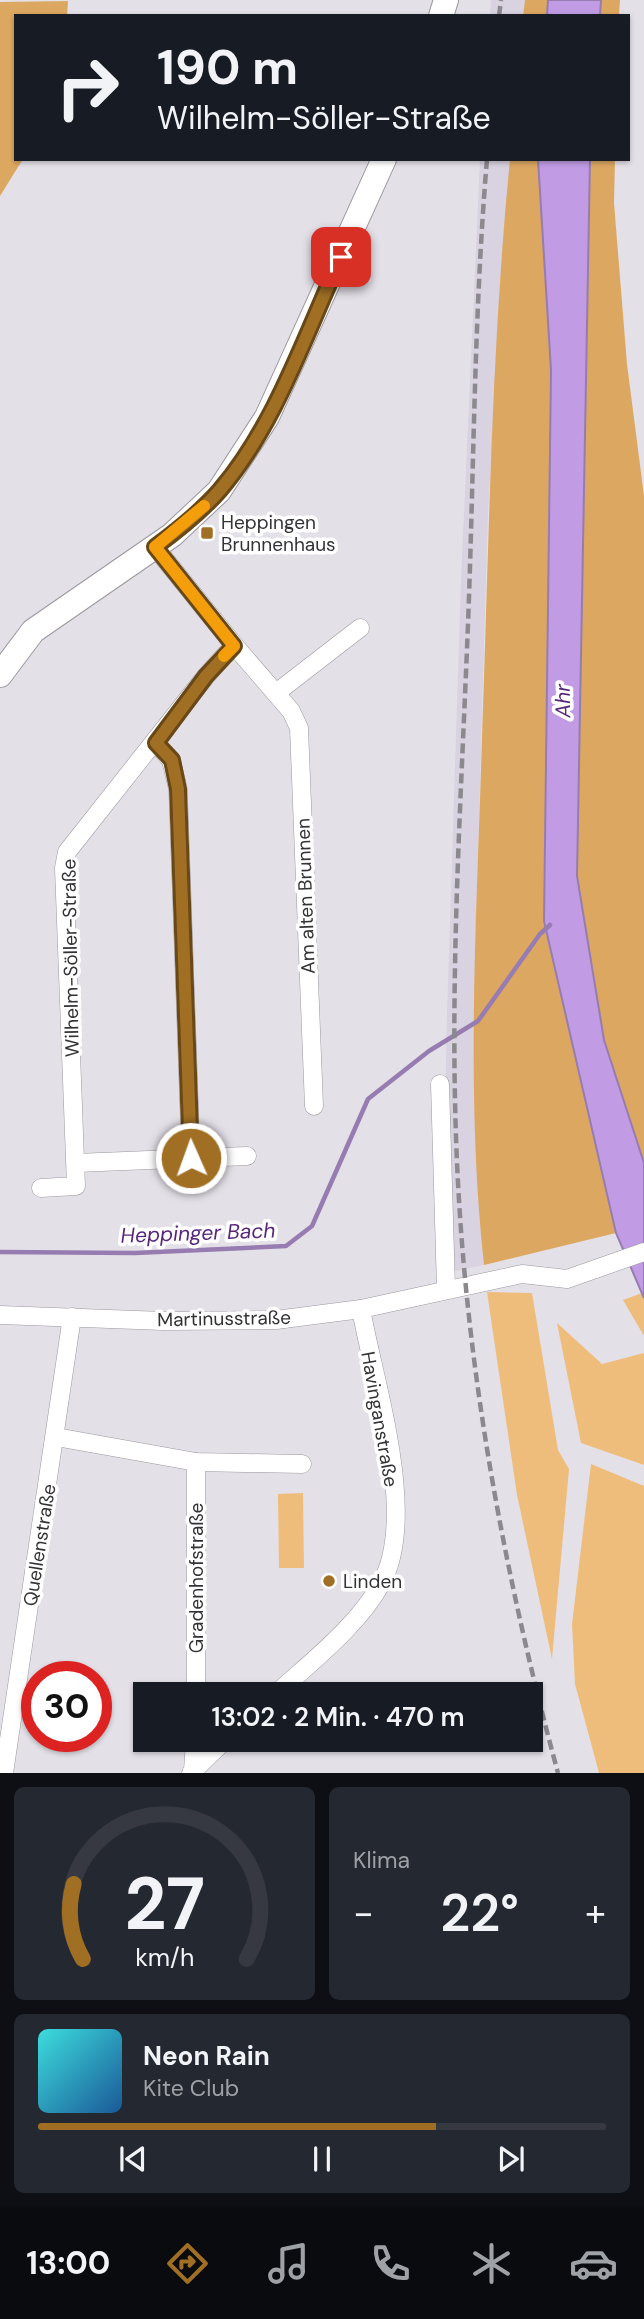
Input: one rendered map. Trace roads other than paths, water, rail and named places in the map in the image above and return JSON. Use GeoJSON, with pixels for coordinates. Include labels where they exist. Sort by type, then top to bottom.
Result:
{"type":"FeatureCollection","features":[{"type":"Feature","properties":{"kind":"main road"},"geometry":{"type":"LineString","coordinates":[[0,675],[33,631],[155,547],[200,510],[242,460],[279,393],[383,161]]}},
{"type":"Feature","properties":{"kind":"street","name":"Am alten Brunnen"},"geometry":{"type":"LineString","coordinates":[[155,547],[234,646],[291,711],[299,728],[314,1106]]}},
{"type":"Feature","properties":{"kind":"street"},"geometry":{"type":"LineString","coordinates":[[276,693],[360,628]]}},
{"type":"Feature","properties":{"kind":"street","name":"Wilhelm-Söller-Straße"},"geometry":{"type":"LineString","coordinates":[[41,1188],[76,1186],[64,868],[67,852],[156,743],[206,676],[234,646]]}},
{"type":"Feature","properties":{"kind":"street"},"geometry":{"type":"LineString","coordinates":[[156,743],[172,760],[178,789],[191,1158]]}},
{"type":"Feature","properties":{"kind":"street"},"geometry":{"type":"LineString","coordinates":[[440,1084],[446,1288]]}},
{"type":"Feature","properties":{"kind":"street"},"geometry":{"type":"LineString","coordinates":[[76,1163],[247,1156]]}},
{"type":"Feature","properties":{"kind":"street","name":"Martinusstraße"},"geometry":{"type":"LineString","coordinates":[[0,1315],[231,1321],[360,1309],[446,1288],[522,1274],[568,1279],[644,1252]]}},
{"type":"Feature","properties":{"kind":"street","name":"Havinganstraße"},"geometry":{"type":"LineString","coordinates":[[289,1682],[354,1620],[382,1581],[396,1543],[393,1471],[360,1309]]}},
{"type":"Feature","properties":{"kind":"street","name":"Quellenstraße"},"geometry":{"type":"LineString","coordinates":[[4,1773],[57,1437],[72,1317]]}},
{"type":"Feature","properties":{"kind":"street"},"geometry":{"type":"LineString","coordinates":[[57,1437],[196,1462],[302,1464]]}},
{"type":"Feature","properties":{"kind":"street","name":"Gradenhofstraße"},"geometry":{"type":"LineString","coordinates":[[196,1462],[196,1682]]}},
{"type":"Feature","properties":{"kind":"street"},"geometry":{"type":"LineString","coordinates":[[192,1772],[194,1752]]}},
{"type":"Feature","properties":{"kind":"street"},"geometry":{"type":"LineString","coordinates":[[192,1772],[213,1752]]}},
{"type":"Feature","properties":{"kind":"water"},"geometry":{"type":"Polygon","coordinates":[[[548,0],[601,0],[600,14],[547,14],[548,0]]]}},
{"type":"Feature","properties":{"kind":"water","name":"Ahr"},"geometry":{"type":"Polygon","coordinates":[[[538,161],[590,161],[577,876],[604,1040],[644,1163],[644,1298],[616,1233],[544,921],[551,370],[538,161]]]}},
{"type":"Feature","properties":{"kind":"waterway","name":"Heppinger Bach"},"geometry":{"type":"LineString","coordinates":[[0,1252],[135,1253],[286,1246],[312,1226],[368,1099],[429,1051],[478,1021],[540,934],[550,925]]}},
{"type":"Feature","properties":{"kind":"railway"},"geometry":{"type":"LineString","coordinates":[[499,14],[501,0]]}},
{"type":"Feature","properties":{"kind":"railway"},"geometry":{"type":"LineString","coordinates":[[487,161],[477,333],[457,893],[454,1028],[457,1162],[469,1317],[491,1470],[521,1623],[558,1773]]}},
{"type":"Feature","properties":{"kind":"place","name":"Heppingen Brunnenhaus"},"geometry":{"type":"Point","coordinates":[207,533]}},
{"type":"Feature","properties":{"kind":"place","name":"Linden"},"geometry":{"type":"Point","coordinates":[329,1581]}}]}
